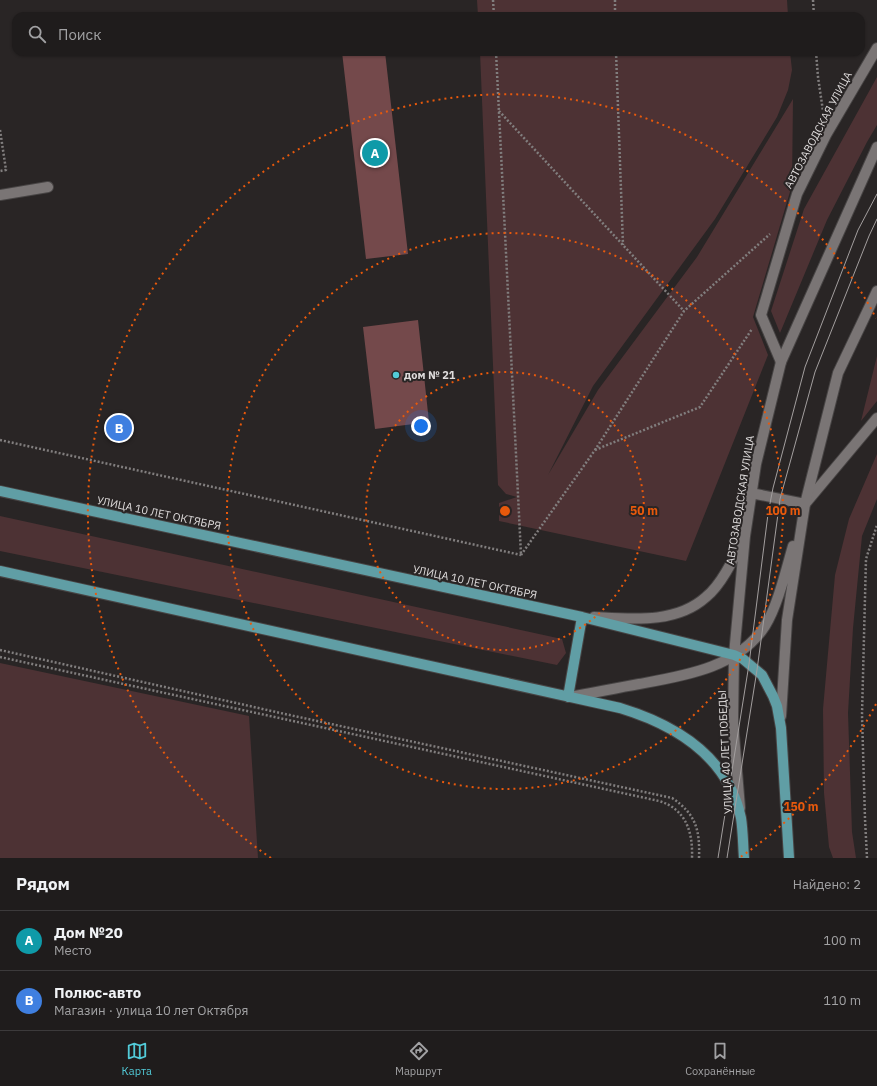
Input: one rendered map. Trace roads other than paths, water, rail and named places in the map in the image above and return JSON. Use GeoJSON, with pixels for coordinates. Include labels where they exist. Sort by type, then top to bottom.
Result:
{"type":"FeatureCollection","features":[{"type":"Feature","properties":{"kind":"main road","name":"АВТОЗАВОДСКАЯ УЛИЦА"},"geometry":{"type":"LineString","coordinates":[[781,362],[761,315],[797,194],[826,135],[877,48]]}},
{"type":"Feature","properties":{"kind":"main road","name":"АВТОЗАВОДСКАЯ УЛИЦА"},"geometry":{"type":"LineString","coordinates":[[736,620],[744,536],[756,464],[781,362],[877,147]]}},
{"type":"Feature","properties":{"kind":"main road"},"geometry":{"type":"LineString","coordinates":[[0,195],[48,187]]}},
{"type":"Feature","properties":{"kind":"main road"},"geometry":{"type":"LineString","coordinates":[[568,697],[685,675],[716,665],[744,649],[765,626],[770,616],[789,560],[805,504],[838,374],[877,291]]}},
{"type":"Feature","properties":{"kind":"main road"},"geometry":{"type":"LineString","coordinates":[[781,728],[782,686],[787,620],[805,504],[877,418]]}},
{"type":"Feature","properties":{"kind":"main road","name":"УЛИЦА 10 ЛЕТ ОКТЯБРЯ"},"geometry":{"type":"LineString","coordinates":[[0,491],[582,617],[734,655],[743,659],[762,675],[777,706],[781,728],[790,856]]}},
{"type":"Feature","properties":{"kind":"main road"},"geometry":{"type":"LineString","coordinates":[[752,493],[805,504]]}},
{"type":"Feature","properties":{"kind":"main road"},"geometry":{"type":"LineString","coordinates":[[568,697],[582,617],[623,619],[656,618],[676,614],[694,607],[708,597],[718,584],[732,562],[744,536]]}},
{"type":"Feature","properties":{"kind":"main road"},"geometry":{"type":"LineString","coordinates":[[0,572],[620,708],[639,714],[688,739],[704,752],[721,771],[734,798],[741,818]]}},
{"type":"Feature","properties":{"kind":"main road","name":"УЛИЦА 40 ЛЕТ ПОБЕДЫ"},"geometry":{"type":"LineString","coordinates":[[736,620],[733,723],[744,858]]}},
{"type":"Feature","properties":{"kind":"tram line"},"geometry":{"type":"LineString","coordinates":[[718,858],[749,664],[768,514],[773,488],[805,367],[858,230],[877,194]]}},
{"type":"Feature","properties":{"kind":"tram line"},"geometry":{"type":"LineString","coordinates":[[727,858],[757,670],[780,499],[815,372],[877,219]]}},
{"type":"Feature","properties":{"kind":"place","name":"Дом №20"},"geometry":{"type":"Point","coordinates":[375,153]}},
{"type":"Feature","properties":{"kind":"place","name":"дом № 21"},"geometry":{"type":"Point","coordinates":[396,375]}},
{"type":"Feature","properties":{"kind":"place","name":"Полюс-авто"},"geometry":{"type":"Point","coordinates":[119,428]}}]}
